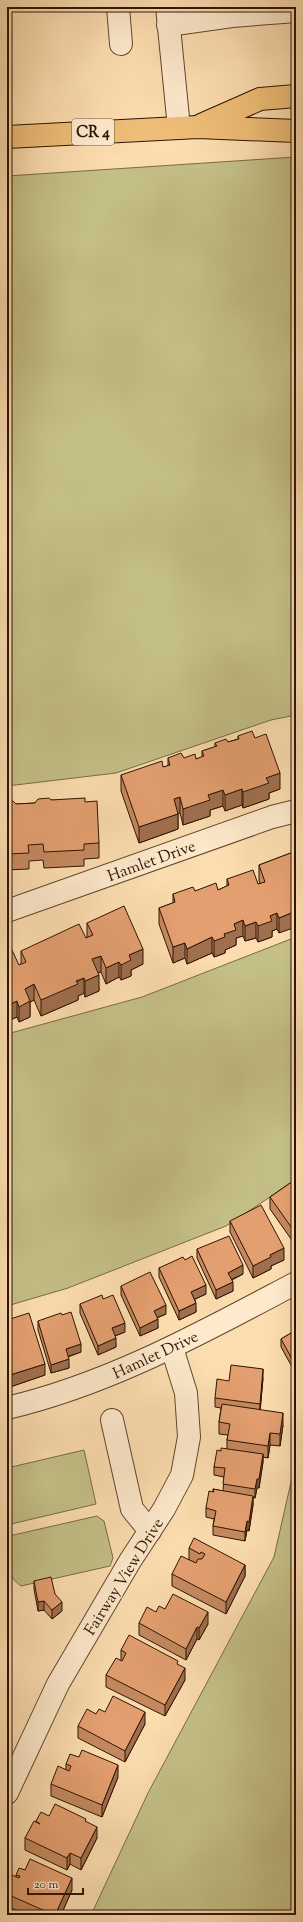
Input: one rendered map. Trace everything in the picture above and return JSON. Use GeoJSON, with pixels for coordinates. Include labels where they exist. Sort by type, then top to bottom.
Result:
{"type":"FeatureCollection","features":[{"type":"Feature","properties":{"kind":"main road","name":"CR 4"},"geometry":{"type":"LineString","coordinates":[[189,127],[260,99],[296,96]]}},
{"type":"Feature","properties":{"kind":"main road","name":"CR 4"},"geometry":{"type":"LineString","coordinates":[[7,137],[189,127],[296,131]]}},
{"type":"Feature","properties":{"kind":"street"},"geometry":{"type":"LineString","coordinates":[[118,7],[121,44]]}},
{"type":"Feature","properties":{"kind":"street"},"geometry":{"type":"LineString","coordinates":[[189,127],[168,16],[232,16],[296,11]]}},
{"type":"Feature","properties":{"kind":"street","name":"Hamlet Drive"},"geometry":{"type":"LineString","coordinates":[[7,911],[272,817],[296,810]]}},
{"type":"Feature","properties":{"kind":"street","name":"Hamlet Drive"},"geometry":{"type":"LineString","coordinates":[[7,1408],[90,1384],[172,1348],[296,1283]]}},
{"type":"Feature","properties":{"kind":"street","name":"Fairway View Drive"},"geometry":{"type":"LineString","coordinates":[[8,1788],[58,1684],[88,1631],[164,1509],[182,1475],[188,1437],[186,1393],[172,1348]]}},
{"type":"Feature","properties":{"kind":"street"},"geometry":{"type":"LineString","coordinates":[[112,1420],[132,1509],[150,1531]]}},
{"type":"Feature","properties":{"kind":"shaded area"},"geometry":{"type":"Polygon","coordinates":[[[296,157],[296,715],[271,720],[116,773],[7,786],[7,176],[296,157]]]}},
{"type":"Feature","properties":{"kind":"shaded area"},"geometry":{"type":"Polygon","coordinates":[[[296,937],[296,1180],[226,1226],[68,1288],[7,1306],[7,1034],[142,997],[296,937]]]}},
{"type":"Feature","properties":{"kind":"shaded area"},"geometry":{"type":"Polygon","coordinates":[[[84,1450],[96,1504],[7,1525],[7,1468],[84,1450]]]}},
{"type":"Feature","properties":{"kind":"shaded area"},"geometry":{"type":"Polygon","coordinates":[[[296,1460],[296,1915],[91,1915],[148,1793],[274,1557],[296,1460]]]}},
{"type":"Feature","properties":{"kind":"shaded area"},"geometry":{"type":"Polygon","coordinates":[[[97,1516],[104,1521],[113,1558],[110,1566],[21,1586],[14,1580],[7,1558],[9,1536],[97,1516]]]}},
{"type":"Feature","properties":{"kind":"building"},"geometry":{"type":"Polygon","coordinates":[[[252,731],[255,738],[266,734],[280,773],[266,778],[269,783],[243,792],[242,789],[225,795],[223,790],[208,795],[210,800],[183,809],[180,797],[174,799],[178,814],[139,827],[121,775],[162,761],[163,767],[170,765],[168,758],[181,753],[184,758],[195,754],[196,759],[204,756],[202,751],[217,746],[215,743],[226,739],[228,742],[239,739],[238,736],[252,731]]]}},
{"type":"Feature","properties":{"kind":"building"},"geometry":{"type":"Polygon","coordinates":[[[49,798],[51,800],[85,798],[85,802],[97,801],[99,843],[84,844],[84,850],[44,852],[43,844],[28,845],[29,853],[7,854],[7,802],[13,801],[16,804],[35,803],[38,799],[49,798]]]}},
{"type":"Feature","properties":{"kind":"building"},"geometry":{"type":"Polygon","coordinates":[[[296,851],[296,911],[279,918],[277,913],[270,916],[272,921],[258,926],[256,922],[245,926],[243,920],[234,924],[236,930],[224,934],[225,937],[214,941],[212,937],[187,949],[185,943],[173,947],[159,908],[175,902],[173,894],[193,887],[195,891],[216,883],[218,890],[229,885],[227,879],[253,870],[258,884],[265,882],[259,865],[296,851]]]}},
{"type":"Feature","properties":{"kind":"building"},"geometry":{"type":"Polygon","coordinates":[[[124,906],[143,949],[129,955],[131,960],[121,965],[119,962],[106,968],[101,956],[92,959],[99,975],[85,981],[84,978],[76,981],[78,984],[41,1000],[34,984],[25,989],[30,1001],[19,1007],[17,1001],[9,1005],[10,1008],[7,1009],[7,950],[11,948],[19,965],[26,962],[21,951],[79,924],[86,938],[93,935],[87,923],[124,906]]]}},
{"type":"Feature","properties":{"kind":"building"},"geometry":{"type":"Polygon","coordinates":[[[296,1179],[296,1234],[270,1197],[296,1179]]]}},
{"type":"Feature","properties":{"kind":"building"},"geometry":{"type":"Polygon","coordinates":[[[261,1205],[284,1248],[270,1255],[271,1257],[253,1266],[230,1221],[261,1205]]]}},
{"type":"Feature","properties":{"kind":"building"},"geometry":{"type":"Polygon","coordinates":[[[229,1236],[243,1265],[228,1273],[233,1282],[216,1290],[197,1249],[229,1236]]]}},
{"type":"Feature","properties":{"kind":"building"},"geometry":{"type":"Polygon","coordinates":[[[192,1256],[206,1285],[191,1292],[196,1303],[179,1311],[159,1268],[183,1257],[185,1260],[192,1256]]]}},
{"type":"Feature","properties":{"kind":"building"},"geometry":{"type":"Polygon","coordinates":[[[150,1272],[166,1305],[154,1311],[158,1319],[140,1328],[121,1286],[150,1272]]]}},
{"type":"Feature","properties":{"kind":"building"},"geometry":{"type":"Polygon","coordinates":[[[102,1295],[103,1299],[113,1295],[125,1323],[112,1328],[116,1338],[98,1346],[80,1304],[102,1295]]]}},
{"type":"Feature","properties":{"kind":"building"},"geometry":{"type":"Polygon","coordinates":[[[71,1312],[81,1344],[66,1349],[69,1359],[51,1365],[38,1321],[61,1313],[62,1315],[71,1312]]]}},
{"type":"Feature","properties":{"kind":"building"},"geometry":{"type":"Polygon","coordinates":[[[29,1313],[45,1364],[10,1375],[7,1366],[7,1320],[29,1313]]]}},
{"type":"Feature","properties":{"kind":"building"},"geometry":{"type":"Polygon","coordinates":[[[296,1330],[296,1366],[281,1339],[296,1330]]]}},
{"type":"Feature","properties":{"kind":"building"},"geometry":{"type":"Polygon","coordinates":[[[231,1365],[263,1369],[260,1404],[215,1398],[217,1379],[229,1381],[231,1365]]]}},
{"type":"Feature","properties":{"kind":"building"},"geometry":{"type":"Polygon","coordinates":[[[222,1404],[283,1413],[280,1434],[270,1433],[268,1446],[227,1440],[230,1424],[219,1422],[222,1404]]]}},
{"type":"Feature","properties":{"kind":"building"},"geometry":{"type":"Polygon","coordinates":[[[221,1448],[263,1454],[259,1479],[257,1479],[255,1489],[223,1484],[225,1468],[214,1467],[217,1450],[221,1451],[221,1448]]]}},
{"type":"Feature","properties":{"kind":"building"},"geometry":{"type":"Polygon","coordinates":[[[213,1489],[253,1496],[249,1522],[247,1521],[245,1532],[213,1526],[216,1511],[206,1508],[209,1491],[214,1492],[213,1489]]]}},
{"type":"Feature","properties":{"kind":"building"},"geometry":{"type":"Polygon","coordinates":[[[194,1538],[245,1565],[226,1602],[172,1574],[181,1556],[196,1563],[198,1559],[202,1559],[205,1554],[201,1552],[200,1554],[189,1548],[194,1538]]]}},
{"type":"Feature","properties":{"kind":"building"},"geometry":{"type":"Polygon","coordinates":[[[51,1577],[55,1594],[62,1602],[52,1610],[44,1601],[38,1602],[34,1581],[51,1577]]]}},
{"type":"Feature","properties":{"kind":"building"},"geometry":{"type":"Polygon","coordinates":[[[173,1594],[208,1612],[199,1628],[197,1627],[186,1649],[139,1623],[147,1607],[156,1612],[159,1606],[165,1609],[173,1594]]]}},
{"type":"Feature","properties":{"kind":"building"},"geometry":{"type":"Polygon","coordinates":[[[129,1635],[178,1661],[177,1664],[185,1668],[165,1705],[106,1675],[116,1658],[122,1661],[126,1653],[121,1650],[129,1635]]]}},
{"type":"Feature","properties":{"kind":"building"},"geometry":{"type":"Polygon","coordinates":[[[113,1696],[145,1712],[125,1751],[78,1726],[87,1709],[96,1714],[99,1709],[105,1712],[113,1696]]]}},
{"type":"Feature","properties":{"kind":"building"},"geometry":{"type":"Polygon","coordinates":[[[82,1750],[118,1765],[102,1805],[51,1784],[58,1766],[69,1771],[71,1766],[66,1764],[70,1754],[79,1757],[82,1750]]]}},
{"type":"Feature","properties":{"kind":"building"},"geometry":{"type":"Polygon","coordinates":[[[55,1804],[86,1819],[85,1821],[97,1827],[81,1858],[70,1853],[67,1858],[25,1838],[34,1821],[40,1824],[36,1821],[41,1812],[49,1816],[55,1804]]]}},
{"type":"Feature","properties":{"kind":"building"},"geometry":{"type":"Polygon","coordinates":[[[30,1859],[72,1878],[55,1915],[7,1894],[7,1885],[12,1875],[19,1878],[20,1876],[16,1875],[19,1868],[25,1870],[30,1859]]]}},
{"type":"Feature","properties":{"kind":"building"},"geometry":{"type":"Polygon","coordinates":[[[7,1911],[16,1915],[7,1915],[7,1911]]]}}]}
